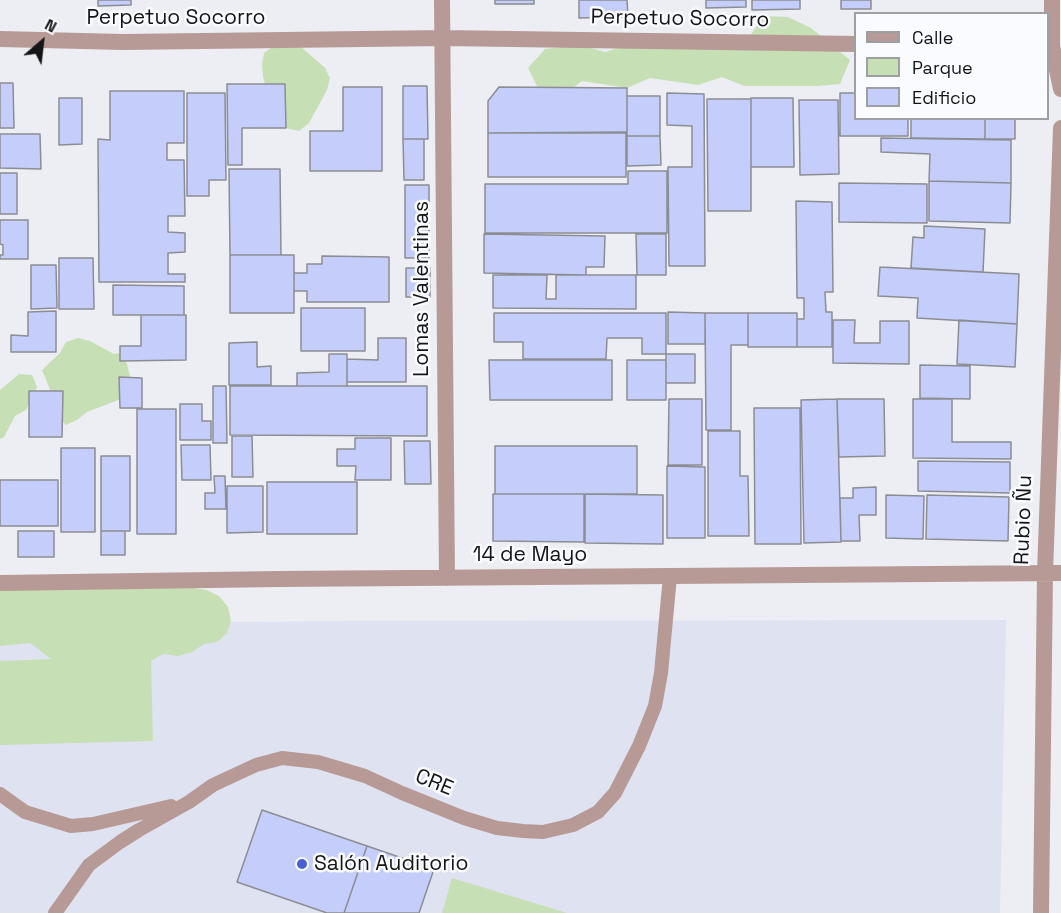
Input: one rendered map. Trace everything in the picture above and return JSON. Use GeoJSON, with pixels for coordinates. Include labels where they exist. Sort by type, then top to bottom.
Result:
{"type":"FeatureCollection","features":[{"type":"Feature","properties":{"kind":"street","name":"Lomas Valentinas"},"geometry":{"type":"LineString","coordinates":[[442,0],[447,578]]}},
{"type":"Feature","properties":{"kind":"street"},"geometry":{"type":"LineString","coordinates":[[1052,0],[1053,46],[1061,89]]}},
{"type":"Feature","properties":{"kind":"street","name":"Perpetuo Socorro"},"geometry":{"type":"LineString","coordinates":[[0,39],[123,42],[444,38],[854,44]]}},
{"type":"Feature","properties":{"kind":"street","name":"Rubio Ñu"},"geometry":{"type":"LineString","coordinates":[[1041,913],[1053,573],[1061,128]]}},
{"type":"Feature","properties":{"kind":"street","name":"14 de Mayo"},"geometry":{"type":"LineString","coordinates":[[0,583],[1053,573]]}},
{"type":"Feature","properties":{"kind":"lane","name":"CRE"},"geometry":{"type":"LineString","coordinates":[[55,913],[89,865],[139,830],[189,802],[213,785],[256,765],[282,758],[318,762],[365,776],[464,818],[497,828],[543,832],[573,825],[598,812],[615,793],[639,746],[655,706],[661,673],[670,576]]}},
{"type":"Feature","properties":{"kind":"lane"},"geometry":{"type":"LineString","coordinates":[[0,794],[25,812],[71,826],[93,824],[189,802]]}},
{"type":"Feature","properties":{"kind":"shaded area"},"geometry":{"type":"Polygon","coordinates":[[[1006,620],[1000,913],[0,913],[0,624],[1006,620]]]}},
{"type":"Feature","properties":{"kind":"green space"},"geometry":{"type":"Polygon","coordinates":[[[763,16],[788,17],[811,28],[850,60],[840,84],[744,86],[722,77],[698,85],[650,78],[627,88],[582,81],[561,97],[539,90],[528,68],[545,49],[581,45],[605,52],[655,37],[750,36],[763,16]]]}},
{"type":"Feature","properties":{"kind":"green space"},"geometry":{"type":"Polygon","coordinates":[[[275,45],[288,48],[301,47],[330,72],[325,68],[330,78],[327,90],[309,123],[299,131],[286,128],[274,113],[263,77],[264,53],[275,45]]]}},
{"type":"Feature","properties":{"kind":"green space"},"geometry":{"type":"Polygon","coordinates":[[[78,338],[90,341],[114,354],[119,353],[127,364],[130,376],[128,388],[121,399],[87,412],[66,425],[57,417],[51,392],[42,370],[60,353],[66,342],[78,338]]]}},
{"type":"Feature","properties":{"kind":"green space"},"geometry":{"type":"Polygon","coordinates":[[[19,374],[32,375],[37,387],[26,410],[15,416],[4,437],[0,439],[0,390],[19,374]]]}},
{"type":"Feature","properties":{"kind":"green space"},"geometry":{"type":"Polygon","coordinates":[[[0,584],[207,590],[219,596],[228,607],[231,621],[227,633],[217,642],[204,644],[192,652],[178,656],[163,654],[151,661],[153,741],[0,745],[0,661],[51,659],[30,643],[0,646],[0,584]]]}},
{"type":"Feature","properties":{"kind":"green space"},"geometry":{"type":"Polygon","coordinates":[[[452,878],[567,913],[442,913],[452,878]]]}},
{"type":"Feature","properties":{"kind":"building"},"geometry":{"type":"Polygon","coordinates":[[[98,0],[131,0],[131,5],[98,6],[98,0]]]}},
{"type":"Feature","properties":{"kind":"building"},"geometry":{"type":"Polygon","coordinates":[[[495,0],[534,0],[534,4],[495,4],[495,0]]]}},
{"type":"Feature","properties":{"kind":"building"},"geometry":{"type":"Polygon","coordinates":[[[579,0],[627,0],[628,17],[579,18],[579,0]]]}},
{"type":"Feature","properties":{"kind":"building"},"geometry":{"type":"Polygon","coordinates":[[[706,0],[746,0],[746,7],[706,8],[706,0]]]}},
{"type":"Feature","properties":{"kind":"building"},"geometry":{"type":"Polygon","coordinates":[[[752,0],[800,0],[800,9],[752,10],[752,0]]]}},
{"type":"Feature","properties":{"kind":"building"},"geometry":{"type":"Polygon","coordinates":[[[841,0],[871,0],[871,9],[841,9],[841,0]]]}},
{"type":"Feature","properties":{"kind":"building"},"geometry":{"type":"Polygon","coordinates":[[[0,83],[13,83],[14,128],[0,128],[0,83]]]}},
{"type":"Feature","properties":{"kind":"building"},"geometry":{"type":"Polygon","coordinates":[[[227,84],[285,84],[286,128],[242,128],[242,165],[228,165],[227,84]]]}},
{"type":"Feature","properties":{"kind":"building"},"geometry":{"type":"Polygon","coordinates":[[[403,86],[427,86],[428,139],[403,139],[403,86]]]}},
{"type":"Feature","properties":{"kind":"building"},"geometry":{"type":"Polygon","coordinates":[[[343,87],[382,87],[382,171],[310,171],[310,131],[343,131],[343,87]]]}},
{"type":"Feature","properties":{"kind":"building"},"geometry":{"type":"Polygon","coordinates":[[[499,87],[627,88],[627,133],[488,133],[488,101],[499,87]]]}},
{"type":"Feature","properties":{"kind":"building"},"geometry":{"type":"Polygon","coordinates":[[[110,91],[184,91],[184,143],[167,143],[167,160],[184,160],[185,216],[168,216],[168,232],[185,233],[185,252],[168,253],[168,274],[185,274],[185,282],[99,282],[98,139],[110,140],[110,91]]]}},
{"type":"Feature","properties":{"kind":"building"},"geometry":{"type":"Polygon","coordinates":[[[187,93],[225,93],[226,180],[209,180],[209,196],[187,196],[187,93]]]}},
{"type":"Feature","properties":{"kind":"building"},"geometry":{"type":"Polygon","coordinates":[[[667,93],[704,94],[705,266],[669,266],[668,167],[692,167],[692,126],[667,125],[667,93]]]}},
{"type":"Feature","properties":{"kind":"building"},"geometry":{"type":"Polygon","coordinates":[[[840,93],[854,93],[854,120],[908,120],[908,136],[840,136],[840,93]]]}},
{"type":"Feature","properties":{"kind":"building"},"geometry":{"type":"Polygon","coordinates":[[[627,96],[660,96],[660,136],[627,136],[627,96]]]}},
{"type":"Feature","properties":{"kind":"building"},"geometry":{"type":"Polygon","coordinates":[[[59,98],[82,98],[82,144],[59,145],[59,98]]]}},
{"type":"Feature","properties":{"kind":"building"},"geometry":{"type":"Polygon","coordinates":[[[751,98],[793,98],[794,167],[751,167],[751,98]]]}},
{"type":"Feature","properties":{"kind":"building"},"geometry":{"type":"Polygon","coordinates":[[[707,99],[751,99],[751,211],[708,211],[707,99]]]}},
{"type":"Feature","properties":{"kind":"building"},"geometry":{"type":"Polygon","coordinates":[[[799,100],[838,100],[839,174],[800,175],[799,100]]]}},
{"type":"Feature","properties":{"kind":"building"},"geometry":{"type":"Polygon","coordinates":[[[911,120],[985,120],[985,139],[911,138],[911,120]]]}},
{"type":"Feature","properties":{"kind":"building"},"geometry":{"type":"Polygon","coordinates":[[[985,120],[1015,120],[1015,139],[985,139],[985,120]]]}},
{"type":"Feature","properties":{"kind":"building"},"geometry":{"type":"Polygon","coordinates":[[[626,132],[626,177],[488,177],[488,133],[626,132]]]}},
{"type":"Feature","properties":{"kind":"building"},"geometry":{"type":"Polygon","coordinates":[[[0,134],[40,134],[41,169],[0,168],[0,134]]]}},
{"type":"Feature","properties":{"kind":"building"},"geometry":{"type":"Polygon","coordinates":[[[627,136],[660,136],[661,165],[627,166],[627,136]]]}},
{"type":"Feature","properties":{"kind":"building"},"geometry":{"type":"Polygon","coordinates":[[[881,138],[1011,140],[1011,183],[929,181],[930,154],[881,152],[881,138]]]}},
{"type":"Feature","properties":{"kind":"building"},"geometry":{"type":"Polygon","coordinates":[[[403,139],[424,139],[424,180],[404,180],[403,139]]]}},
{"type":"Feature","properties":{"kind":"building"},"geometry":{"type":"Polygon","coordinates":[[[229,169],[280,169],[281,255],[230,255],[229,169]]]}},
{"type":"Feature","properties":{"kind":"building"},"geometry":{"type":"Polygon","coordinates":[[[628,171],[667,171],[667,233],[485,233],[485,184],[628,184],[628,171]]]}},
{"type":"Feature","properties":{"kind":"building"},"geometry":{"type":"Polygon","coordinates":[[[0,173],[17,173],[17,214],[0,214],[0,173]]]}},
{"type":"Feature","properties":{"kind":"building"},"geometry":{"type":"Polygon","coordinates":[[[929,181],[1011,183],[1010,223],[929,221],[929,181]]]}},
{"type":"Feature","properties":{"kind":"building"},"geometry":{"type":"Polygon","coordinates":[[[839,183],[927,184],[927,223],[839,222],[839,183]]]}},
{"type":"Feature","properties":{"kind":"building"},"geometry":{"type":"Polygon","coordinates":[[[405,185],[429,185],[429,258],[405,258],[405,185]]]}},
{"type":"Feature","properties":{"kind":"building"},"geometry":{"type":"Polygon","coordinates":[[[796,201],[832,202],[833,292],[825,292],[826,312],[832,312],[832,347],[797,347],[797,319],[804,319],[804,298],[797,298],[796,201]]]}},
{"type":"Feature","properties":{"kind":"building"},"geometry":{"type":"Polygon","coordinates":[[[0,220],[28,220],[28,259],[0,259],[0,255],[3,255],[3,245],[0,244],[0,220]]]}},
{"type":"Feature","properties":{"kind":"building"},"geometry":{"type":"Polygon","coordinates":[[[924,226],[985,229],[983,272],[911,268],[913,237],[924,238],[924,226]]]}},
{"type":"Feature","properties":{"kind":"building"},"geometry":{"type":"Polygon","coordinates":[[[484,234],[605,236],[604,267],[586,267],[586,275],[484,273],[484,234]]]}},
{"type":"Feature","properties":{"kind":"building"},"geometry":{"type":"Polygon","coordinates":[[[636,234],[666,234],[666,275],[637,275],[636,234]]]}},
{"type":"Feature","properties":{"kind":"building"},"geometry":{"type":"Polygon","coordinates":[[[230,255],[294,255],[294,313],[230,313],[230,255]]]}},
{"type":"Feature","properties":{"kind":"building"},"geometry":{"type":"Polygon","coordinates":[[[322,256],[389,257],[389,302],[307,302],[307,291],[294,291],[294,273],[307,273],[307,264],[322,264],[322,256]]]}},
{"type":"Feature","properties":{"kind":"building"},"geometry":{"type":"Polygon","coordinates":[[[59,258],[93,258],[94,309],[59,309],[59,258]]]}},
{"type":"Feature","properties":{"kind":"building"},"geometry":{"type":"Polygon","coordinates":[[[31,265],[56,265],[57,308],[31,309],[31,265]]]}},
{"type":"Feature","properties":{"kind":"building"},"geometry":{"type":"Polygon","coordinates":[[[880,267],[1019,274],[1017,324],[917,318],[918,298],[878,296],[880,267]]]}},
{"type":"Feature","properties":{"kind":"building"},"geometry":{"type":"Polygon","coordinates":[[[406,268],[430,268],[430,297],[406,297],[406,268]]]}},
{"type":"Feature","properties":{"kind":"building"},"geometry":{"type":"Polygon","coordinates":[[[493,275],[547,275],[546,299],[556,299],[556,275],[636,275],[636,309],[493,308],[493,275]]]}},
{"type":"Feature","properties":{"kind":"building"},"geometry":{"type":"Polygon","coordinates":[[[113,285],[184,286],[184,315],[113,315],[113,285]]]}},
{"type":"Feature","properties":{"kind":"building"},"geometry":{"type":"Polygon","coordinates":[[[301,308],[365,308],[365,351],[301,351],[301,308]]]}},
{"type":"Feature","properties":{"kind":"building"},"geometry":{"type":"Polygon","coordinates":[[[56,311],[56,352],[11,352],[11,335],[28,336],[28,312],[56,311]]]}},
{"type":"Feature","properties":{"kind":"building"},"geometry":{"type":"Polygon","coordinates":[[[668,312],[705,313],[705,344],[668,344],[668,312]]]}},
{"type":"Feature","properties":{"kind":"building"},"geometry":{"type":"Polygon","coordinates":[[[494,313],[666,313],[666,354],[642,354],[642,338],[607,338],[606,359],[523,359],[523,342],[494,342],[494,313]]]}},
{"type":"Feature","properties":{"kind":"building"},"geometry":{"type":"Polygon","coordinates":[[[705,313],[748,313],[748,345],[731,345],[731,430],[706,430],[705,313]]]}},
{"type":"Feature","properties":{"kind":"building"},"geometry":{"type":"Polygon","coordinates":[[[748,313],[797,313],[797,347],[748,347],[748,313]]]}},
{"type":"Feature","properties":{"kind":"building"},"geometry":{"type":"Polygon","coordinates":[[[141,315],[186,315],[186,360],[120,361],[120,346],[141,346],[141,315]]]}},
{"type":"Feature","properties":{"kind":"building"},"geometry":{"type":"Polygon","coordinates":[[[833,320],[855,320],[854,343],[880,343],[880,321],[909,321],[909,364],[833,363],[833,320]]]}},
{"type":"Feature","properties":{"kind":"building"},"geometry":{"type":"Polygon","coordinates":[[[959,320],[1017,324],[1015,367],[957,364],[959,320]]]}},
{"type":"Feature","properties":{"kind":"building"},"geometry":{"type":"Polygon","coordinates":[[[378,338],[406,338],[406,382],[347,382],[347,359],[378,360],[378,338]]]}},
{"type":"Feature","properties":{"kind":"building"},"geometry":{"type":"Polygon","coordinates":[[[257,342],[257,367],[271,366],[271,385],[229,385],[229,343],[257,342]]]}},
{"type":"Feature","properties":{"kind":"building"},"geometry":{"type":"Polygon","coordinates":[[[329,354],[347,354],[347,386],[297,386],[297,373],[329,372],[329,354]]]}},
{"type":"Feature","properties":{"kind":"building"},"geometry":{"type":"Polygon","coordinates":[[[666,354],[695,354],[695,383],[666,383],[666,354]]]}},
{"type":"Feature","properties":{"kind":"building"},"geometry":{"type":"Polygon","coordinates":[[[489,360],[612,360],[612,400],[490,400],[489,360]]]}},
{"type":"Feature","properties":{"kind":"building"},"geometry":{"type":"Polygon","coordinates":[[[627,360],[666,360],[666,400],[627,400],[627,360]]]}},
{"type":"Feature","properties":{"kind":"building"},"geometry":{"type":"Polygon","coordinates":[[[920,365],[970,366],[970,399],[920,398],[920,365]]]}},
{"type":"Feature","properties":{"kind":"building"},"geometry":{"type":"Polygon","coordinates":[[[119,377],[142,378],[142,408],[120,408],[119,377]]]}},
{"type":"Feature","properties":{"kind":"building"},"geometry":{"type":"Polygon","coordinates":[[[213,386],[226,386],[227,443],[213,443],[213,386]]]}},
{"type":"Feature","properties":{"kind":"building"},"geometry":{"type":"Polygon","coordinates":[[[230,386],[427,386],[427,436],[230,435],[230,386]]]}},
{"type":"Feature","properties":{"kind":"building"},"geometry":{"type":"Polygon","coordinates":[[[29,391],[63,391],[62,437],[29,437],[29,391]]]}},
{"type":"Feature","properties":{"kind":"building"},"geometry":{"type":"Polygon","coordinates":[[[669,399],[702,399],[702,465],[668,465],[669,399]]]}},
{"type":"Feature","properties":{"kind":"building"},"geometry":{"type":"Polygon","coordinates":[[[837,399],[841,542],[804,543],[801,400],[837,399]]]}},
{"type":"Feature","properties":{"kind":"building"},"geometry":{"type":"Polygon","coordinates":[[[837,399],[884,399],[885,456],[839,457],[837,399]]]}},
{"type":"Feature","properties":{"kind":"building"},"geometry":{"type":"Polygon","coordinates":[[[913,399],[952,399],[952,442],[1011,442],[1011,459],[913,458],[913,399]]]}},
{"type":"Feature","properties":{"kind":"building"},"geometry":{"type":"Polygon","coordinates":[[[180,404],[202,404],[202,421],[211,421],[211,440],[180,440],[180,404]]]}},
{"type":"Feature","properties":{"kind":"building"},"geometry":{"type":"Polygon","coordinates":[[[754,408],[800,408],[801,544],[755,544],[754,408]]]}},
{"type":"Feature","properties":{"kind":"building"},"geometry":{"type":"Polygon","coordinates":[[[137,409],[176,409],[176,534],[137,534],[137,409]]]}},
{"type":"Feature","properties":{"kind":"building"},"geometry":{"type":"Polygon","coordinates":[[[708,431],[740,431],[740,476],[748,476],[749,536],[708,536],[708,431]]]}},
{"type":"Feature","properties":{"kind":"building"},"geometry":{"type":"Polygon","coordinates":[[[232,436],[252,436],[253,477],[232,477],[232,436]]]}},
{"type":"Feature","properties":{"kind":"building"},"geometry":{"type":"Polygon","coordinates":[[[355,438],[391,438],[391,480],[355,480],[356,466],[337,466],[337,449],[355,449],[355,438]]]}},
{"type":"Feature","properties":{"kind":"building"},"geometry":{"type":"Polygon","coordinates":[[[404,441],[430,441],[431,484],[405,484],[404,441]]]}},
{"type":"Feature","properties":{"kind":"building"},"geometry":{"type":"Polygon","coordinates":[[[181,445],[210,445],[211,480],[182,480],[181,445]]]}},
{"type":"Feature","properties":{"kind":"building"},"geometry":{"type":"Polygon","coordinates":[[[495,446],[637,446],[637,494],[495,494],[495,446]]]}},
{"type":"Feature","properties":{"kind":"building"},"geometry":{"type":"Polygon","coordinates":[[[61,448],[95,448],[95,532],[61,532],[61,448]]]}},
{"type":"Feature","properties":{"kind":"building"},"geometry":{"type":"Polygon","coordinates":[[[101,456],[130,456],[130,531],[101,531],[101,456]]]}},
{"type":"Feature","properties":{"kind":"building"},"geometry":{"type":"Polygon","coordinates":[[[918,461],[1010,462],[1010,493],[918,491],[918,461]]]}},
{"type":"Feature","properties":{"kind":"building"},"geometry":{"type":"Polygon","coordinates":[[[667,466],[705,467],[705,538],[667,538],[667,466]]]}},
{"type":"Feature","properties":{"kind":"building"},"geometry":{"type":"Polygon","coordinates":[[[214,476],[225,476],[226,509],[205,509],[205,493],[215,493],[214,476]]]}},
{"type":"Feature","properties":{"kind":"building"},"geometry":{"type":"Polygon","coordinates":[[[0,480],[58,480],[58,526],[0,526],[0,480]]]}},
{"type":"Feature","properties":{"kind":"building"},"geometry":{"type":"Polygon","coordinates":[[[267,482],[357,482],[357,534],[267,534],[267,482]]]}},
{"type":"Feature","properties":{"kind":"building"},"geometry":{"type":"Polygon","coordinates":[[[227,486],[263,486],[263,532],[227,533],[227,486]]]}},
{"type":"Feature","properties":{"kind":"building"},"geometry":{"type":"Polygon","coordinates":[[[876,487],[876,515],[859,515],[860,541],[841,541],[840,498],[853,498],[853,488],[876,487]]]}},
{"type":"Feature","properties":{"kind":"building"},"geometry":{"type":"Polygon","coordinates":[[[493,494],[584,494],[584,542],[493,541],[493,494]]]}},
{"type":"Feature","properties":{"kind":"building"},"geometry":{"type":"Polygon","coordinates":[[[585,494],[663,495],[663,544],[585,543],[585,494]]]}},
{"type":"Feature","properties":{"kind":"building"},"geometry":{"type":"Polygon","coordinates":[[[886,495],[924,496],[923,539],[886,538],[886,495]]]}},
{"type":"Feature","properties":{"kind":"building"},"geometry":{"type":"Polygon","coordinates":[[[927,495],[1009,497],[1008,541],[926,539],[927,495]]]}},
{"type":"Feature","properties":{"kind":"building"},"geometry":{"type":"Polygon","coordinates":[[[18,531],[54,531],[54,557],[18,557],[18,531]]]}},
{"type":"Feature","properties":{"kind":"building"},"geometry":{"type":"Polygon","coordinates":[[[101,531],[125,531],[125,555],[101,555],[101,531]]]}},
{"type":"Feature","properties":{"kind":"building","name":"Salón Auditorio"},"geometry":{"type":"Polygon","coordinates":[[[262,810],[367,846],[344,913],[327,913],[237,882],[262,810]]]}},
{"type":"Feature","properties":{"kind":"building"},"geometry":{"type":"Polygon","coordinates":[[[367,846],[434,869],[419,913],[344,913],[367,846]]]}},
{"type":"Feature","properties":{"kind":"place","name":"Salón Auditorio"},"geometry":{"type":"Point","coordinates":[302,864]}}]}
